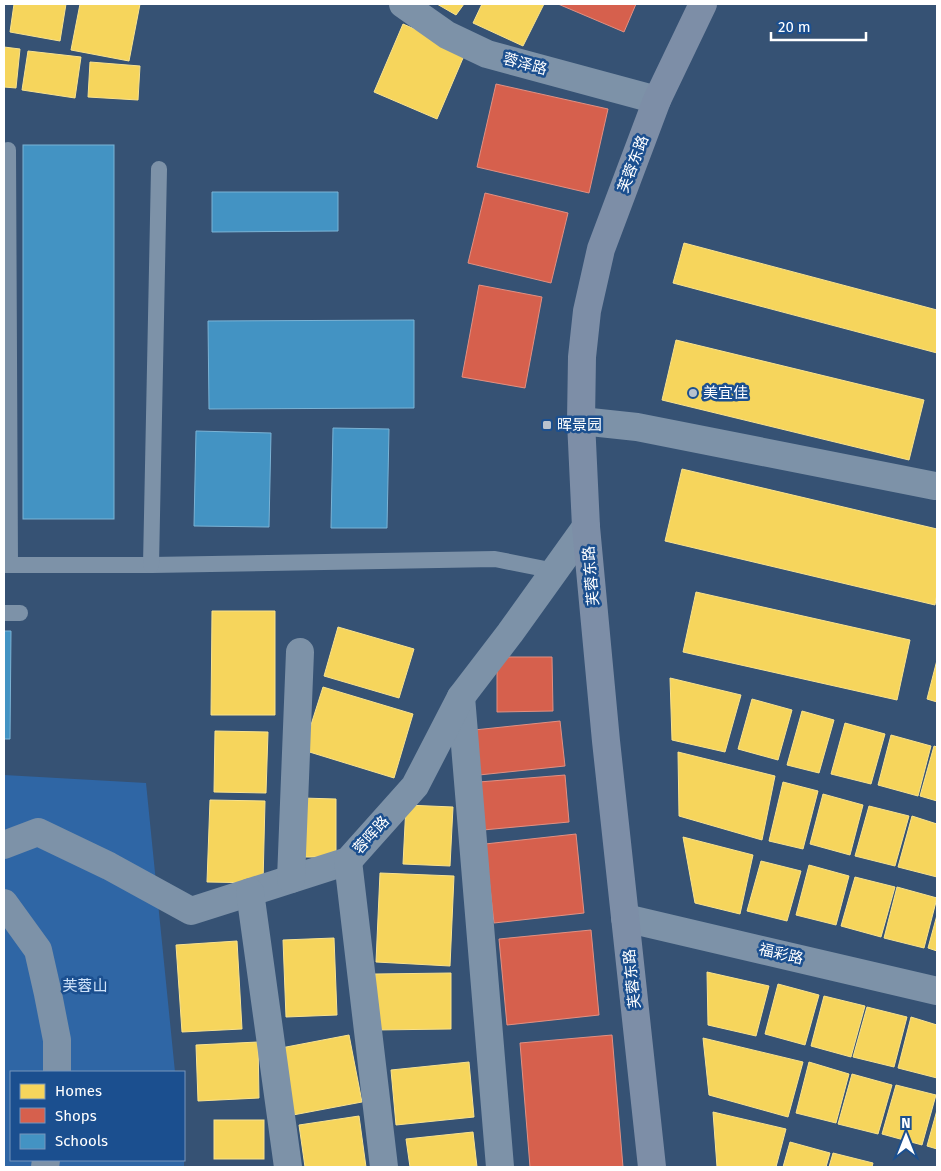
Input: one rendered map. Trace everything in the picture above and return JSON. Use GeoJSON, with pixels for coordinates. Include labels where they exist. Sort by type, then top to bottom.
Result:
{"type":"FeatureCollection","features":[{"type":"Feature","properties":{"kind":"main road","name":"芙蓉东路"},"geometry":{"type":"LineString","coordinates":[[652,1167],[605,731],[586,527],[581,421],[582,357],[587,311],[601,250],[657,100],[703,4]]}},
{"type":"Feature","properties":{"kind":"street","name":"蓉泽路"},"geometry":{"type":"LineString","coordinates":[[403,4],[447,35],[487,54],[657,100]]}},
{"type":"Feature","properties":{"kind":"street"},"geometry":{"type":"LineString","coordinates":[[581,421],[637,427],[935,486]]}},
{"type":"Feature","properties":{"kind":"street","name":"蓉晖路"},"geometry":{"type":"LineString","coordinates":[[4,845],[38,832],[109,866],[191,911],[348,861],[415,786],[461,697],[510,634],[586,527]]}},
{"type":"Feature","properties":{"kind":"street"},"geometry":{"type":"LineString","coordinates":[[291,879],[300,652]]}},
{"type":"Feature","properties":{"kind":"street"},"geometry":{"type":"LineString","coordinates":[[461,697],[500,1167]]}},
{"type":"Feature","properties":{"kind":"street"},"geometry":{"type":"LineString","coordinates":[[348,861],[384,1167]]}},
{"type":"Feature","properties":{"kind":"street"},"geometry":{"type":"LineString","coordinates":[[250,892],[288,1167]]}},
{"type":"Feature","properties":{"kind":"street"},"geometry":{"type":"LineString","coordinates":[[4,902],[38,950],[57,1040],[57,1071]]}},
{"type":"Feature","properties":{"kind":"street","name":"福彩路"},"geometry":{"type":"LineString","coordinates":[[625,918],[937,991]]}},
{"type":"Feature","properties":{"kind":"lane"},"geometry":{"type":"LineString","coordinates":[[8,150],[7,565],[151,565],[495,559],[554,571]]}},
{"type":"Feature","properties":{"kind":"lane"},"geometry":{"type":"LineString","coordinates":[[151,565],[159,168]]}},
{"type":"Feature","properties":{"kind":"green space","name":"芙蓉山"},"geometry":{"type":"Polygon","coordinates":[[[4,775],[146,783],[175,1071],[10,1071],[10,1161],[184,1161],[184,1167],[4,1167],[4,775]]]}},
{"type":"Feature","properties":{"kind":"building: Homes"},"geometry":{"type":"Polygon","coordinates":[[[14,4],[66,4],[60,41],[10,32],[14,4]]]}},
{"type":"Feature","properties":{"kind":"building: Homes"},"geometry":{"type":"Polygon","coordinates":[[[80,4],[140,4],[129,61],[71,50],[80,4]]]}},
{"type":"Feature","properties":{"kind":"building: Homes"},"geometry":{"type":"Polygon","coordinates":[[[437,4],[464,4],[456,15],[437,4]]]}},
{"type":"Feature","properties":{"kind":"building: Homes"},"geometry":{"type":"Polygon","coordinates":[[[482,4],[544,4],[523,46],[473,23],[482,4]]]}},
{"type":"Feature","properties":{"kind":"building: Homes"},"geometry":{"type":"Polygon","coordinates":[[[403,24],[466,51],[437,119],[374,92],[403,24]]]}},
{"type":"Feature","properties":{"kind":"building: Homes"},"geometry":{"type":"Polygon","coordinates":[[[4,47],[20,49],[16,88],[4,87],[4,47]]]}},
{"type":"Feature","properties":{"kind":"building: Homes"},"geometry":{"type":"Polygon","coordinates":[[[28,51],[81,57],[75,98],[22,90],[28,51]]]}},
{"type":"Feature","properties":{"kind":"building: Homes"},"geometry":{"type":"Polygon","coordinates":[[[90,62],[140,66],[138,100],[88,97],[90,62]]]}},
{"type":"Feature","properties":{"kind":"building: Homes"},"geometry":{"type":"Polygon","coordinates":[[[684,243],[937,310],[937,353],[673,283],[684,243]]]}},
{"type":"Feature","properties":{"kind":"building: Homes"},"geometry":{"type":"Polygon","coordinates":[[[676,340],[924,400],[909,460],[662,400],[676,340]]]}},
{"type":"Feature","properties":{"kind":"building: Homes"},"geometry":{"type":"Polygon","coordinates":[[[682,469],[937,529],[937,594],[935,605],[665,541],[682,469]]]}},
{"type":"Feature","properties":{"kind":"building: Homes"},"geometry":{"type":"Polygon","coordinates":[[[696,592],[910,640],[897,700],[683,652],[696,592]]]}},
{"type":"Feature","properties":{"kind":"building: Homes"},"geometry":{"type":"Polygon","coordinates":[[[212,611],[275,611],[275,715],[211,715],[212,611]]]}},
{"type":"Feature","properties":{"kind":"building: Homes"},"geometry":{"type":"Polygon","coordinates":[[[338,627],[414,649],[399,698],[324,676],[338,627]]]}},
{"type":"Feature","properties":{"kind":"building: Homes"},"geometry":{"type":"Polygon","coordinates":[[[937,660],[937,702],[927,699],[937,660]]]}},
{"type":"Feature","properties":{"kind":"building: Homes"},"geometry":{"type":"Polygon","coordinates":[[[670,678],[741,695],[725,752],[672,740],[670,678]]]}},
{"type":"Feature","properties":{"kind":"building: Homes"},"geometry":{"type":"Polygon","coordinates":[[[323,687],[413,714],[394,778],[303,750],[323,687]]]}},
{"type":"Feature","properties":{"kind":"building: Homes"},"geometry":{"type":"Polygon","coordinates":[[[752,699],[792,710],[778,760],[738,749],[752,699]]]}},
{"type":"Feature","properties":{"kind":"building: Homes"},"geometry":{"type":"Polygon","coordinates":[[[802,711],[834,720],[819,773],[787,765],[802,711]]]}},
{"type":"Feature","properties":{"kind":"building: Homes"},"geometry":{"type":"Polygon","coordinates":[[[845,723],[885,734],[871,784],[831,774],[845,723]]]}},
{"type":"Feature","properties":{"kind":"building: Homes"},"geometry":{"type":"Polygon","coordinates":[[[215,731],[268,732],[266,793],[214,792],[215,731]]]}},
{"type":"Feature","properties":{"kind":"building: Homes"},"geometry":{"type":"Polygon","coordinates":[[[891,735],[931,746],[918,796],[878,785],[891,735]]]}},
{"type":"Feature","properties":{"kind":"building: Homes"},"geometry":{"type":"Polygon","coordinates":[[[934,746],[937,747],[937,801],[920,796],[934,746]]]}},
{"type":"Feature","properties":{"kind":"building: Homes"},"geometry":{"type":"Polygon","coordinates":[[[678,752],[775,776],[762,840],[679,816],[678,752]]]}},
{"type":"Feature","properties":{"kind":"building: Homes"},"geometry":{"type":"Polygon","coordinates":[[[783,782],[818,791],[803,849],[769,841],[783,782]]]}},
{"type":"Feature","properties":{"kind":"building: Homes"},"geometry":{"type":"Polygon","coordinates":[[[823,794],[863,805],[850,855],[810,844],[823,794]]]}},
{"type":"Feature","properties":{"kind":"building: Homes"},"geometry":{"type":"Polygon","coordinates":[[[302,798],[336,799],[336,857],[301,857],[302,798]]]}},
{"type":"Feature","properties":{"kind":"building: Homes"},"geometry":{"type":"Polygon","coordinates":[[[210,800],[265,801],[263,883],[207,882],[210,800]]]}},
{"type":"Feature","properties":{"kind":"building: Homes"},"geometry":{"type":"Polygon","coordinates":[[[406,805],[453,807],[450,866],[403,864],[406,805]]]}},
{"type":"Feature","properties":{"kind":"building: Homes"},"geometry":{"type":"Polygon","coordinates":[[[869,806],[909,816],[895,866],[855,856],[869,806]]]}},
{"type":"Feature","properties":{"kind":"building: Homes"},"geometry":{"type":"Polygon","coordinates":[[[912,816],[937,824],[937,877],[898,867],[912,816]]]}},
{"type":"Feature","properties":{"kind":"building: Homes"},"geometry":{"type":"Polygon","coordinates":[[[683,837],[753,855],[740,914],[695,903],[683,837]]]}},
{"type":"Feature","properties":{"kind":"building: Homes"},"geometry":{"type":"Polygon","coordinates":[[[761,861],[801,871],[787,921],[747,911],[761,861]]]}},
{"type":"Feature","properties":{"kind":"building: Homes"},"geometry":{"type":"Polygon","coordinates":[[[809,865],[849,876],[836,925],[796,915],[809,865]]]}},
{"type":"Feature","properties":{"kind":"building: Homes"},"geometry":{"type":"Polygon","coordinates":[[[380,873],[454,876],[450,966],[376,962],[380,873]]]}},
{"type":"Feature","properties":{"kind":"building: Homes"},"geometry":{"type":"Polygon","coordinates":[[[855,877],[895,887],[881,937],[841,926],[855,877]]]}},
{"type":"Feature","properties":{"kind":"building: Homes"},"geometry":{"type":"Polygon","coordinates":[[[897,887],[937,898],[924,948],[884,938],[897,887]]]}},
{"type":"Feature","properties":{"kind":"building: Homes"},"geometry":{"type":"Polygon","coordinates":[[[937,915],[937,951],[928,948],[937,915]]]}},
{"type":"Feature","properties":{"kind":"building: Homes"},"geometry":{"type":"Polygon","coordinates":[[[334,938],[337,1015],[286,1017],[283,940],[334,938]]]}},
{"type":"Feature","properties":{"kind":"building: Homes"},"geometry":{"type":"Polygon","coordinates":[[[237,941],[242,1029],[182,1032],[176,945],[237,941]]]}},
{"type":"Feature","properties":{"kind":"building: Homes"},"geometry":{"type":"Polygon","coordinates":[[[707,972],[769,986],[756,1036],[708,1025],[707,972]]]}},
{"type":"Feature","properties":{"kind":"building: Homes"},"geometry":{"type":"Polygon","coordinates":[[[451,973],[451,1029],[375,1030],[375,974],[451,973]]]}},
{"type":"Feature","properties":{"kind":"building: Homes"},"geometry":{"type":"Polygon","coordinates":[[[778,984],[819,995],[805,1045],[765,1034],[778,984]]]}},
{"type":"Feature","properties":{"kind":"building: Homes"},"geometry":{"type":"Polygon","coordinates":[[[824,996],[865,1006],[851,1057],[811,1046],[824,996]]]}},
{"type":"Feature","properties":{"kind":"building: Homes"},"geometry":{"type":"Polygon","coordinates":[[[867,1007],[907,1017],[894,1067],[853,1057],[867,1007]]]}},
{"type":"Feature","properties":{"kind":"building: Homes"},"geometry":{"type":"Polygon","coordinates":[[[911,1017],[937,1025],[937,1078],[898,1068],[911,1017]]]}},
{"type":"Feature","properties":{"kind":"building: Homes"},"geometry":{"type":"Polygon","coordinates":[[[349,1035],[362,1102],[293,1115],[281,1048],[349,1035]]]}},
{"type":"Feature","properties":{"kind":"building: Homes"},"geometry":{"type":"Polygon","coordinates":[[[703,1038],[803,1062],[788,1117],[709,1095],[703,1038]]]}},
{"type":"Feature","properties":{"kind":"building: Homes"},"geometry":{"type":"Polygon","coordinates":[[[258,1042],[259,1098],[198,1101],[196,1045],[258,1042]]]}},
{"type":"Feature","properties":{"kind":"building: Homes"},"geometry":{"type":"Polygon","coordinates":[[[469,1062],[474,1117],[396,1125],[391,1070],[469,1062]]]}},
{"type":"Feature","properties":{"kind":"building: Homes"},"geometry":{"type":"Polygon","coordinates":[[[809,1062],[849,1074],[836,1123],[796,1113],[809,1062]]]}},
{"type":"Feature","properties":{"kind":"building: Homes"},"geometry":{"type":"Polygon","coordinates":[[[852,1074],[892,1085],[878,1134],[838,1124],[852,1074]]]}},
{"type":"Feature","properties":{"kind":"building: Homes"},"geometry":{"type":"Polygon","coordinates":[[[896,1085],[936,1095],[922,1145],[882,1134],[896,1085]]]}},
{"type":"Feature","properties":{"kind":"building: Homes"},"geometry":{"type":"Polygon","coordinates":[[[937,1110],[937,1149],[927,1146],[937,1110]]]}},
{"type":"Feature","properties":{"kind":"building: Homes"},"geometry":{"type":"Polygon","coordinates":[[[713,1112],[786,1129],[776,1167],[717,1167],[713,1112]]]}},
{"type":"Feature","properties":{"kind":"building: Homes"},"geometry":{"type":"Polygon","coordinates":[[[359,1116],[366,1167],[305,1167],[299,1125],[359,1116]]]}},
{"type":"Feature","properties":{"kind":"building: Homes"},"geometry":{"type":"Polygon","coordinates":[[[214,1120],[264,1120],[264,1159],[214,1159],[214,1120]]]}},
{"type":"Feature","properties":{"kind":"building: Homes"},"geometry":{"type":"Polygon","coordinates":[[[473,1132],[477,1167],[410,1167],[406,1139],[473,1132]]]}},
{"type":"Feature","properties":{"kind":"building: Homes"},"geometry":{"type":"Polygon","coordinates":[[[790,1142],[830,1153],[826,1167],[783,1167],[790,1142]]]}},
{"type":"Feature","properties":{"kind":"building: Homes"},"geometry":{"type":"Polygon","coordinates":[[[833,1153],[873,1163],[872,1167],[829,1167],[833,1153]]]}},
{"type":"Feature","properties":{"kind":"building: Shops"},"geometry":{"type":"Polygon","coordinates":[[[558,4],[636,4],[624,32],[558,4]]]}},
{"type":"Feature","properties":{"kind":"building: Shops"},"geometry":{"type":"Polygon","coordinates":[[[496,84],[608,109],[589,193],[477,167],[496,84]]]}},
{"type":"Feature","properties":{"kind":"building: Shops"},"geometry":{"type":"Polygon","coordinates":[[[485,193],[568,213],[551,283],[468,263],[485,193]]]}},
{"type":"Feature","properties":{"kind":"building: Shops"},"geometry":{"type":"Polygon","coordinates":[[[479,285],[542,297],[525,388],[462,377],[479,285]]]}},
{"type":"Feature","properties":{"kind":"building: Shops"},"geometry":{"type":"Polygon","coordinates":[[[497,657],[552,657],[553,711],[497,712],[497,657]]]}},
{"type":"Feature","properties":{"kind":"building: Shops"},"geometry":{"type":"Polygon","coordinates":[[[560,721],[565,766],[479,775],[474,730],[560,721]]]}},
{"type":"Feature","properties":{"kind":"building: Shops"},"geometry":{"type":"Polygon","coordinates":[[[565,775],[569,822],[483,830],[479,782],[565,775]]]}},
{"type":"Feature","properties":{"kind":"building: Shops"},"geometry":{"type":"Polygon","coordinates":[[[576,834],[584,913],[494,923],[485,844],[576,834]]]}},
{"type":"Feature","properties":{"kind":"building: Shops"},"geometry":{"type":"Polygon","coordinates":[[[591,930],[599,1015],[507,1025],[499,939],[591,930]]]}},
{"type":"Feature","properties":{"kind":"building: Shops"},"geometry":{"type":"Polygon","coordinates":[[[612,1035],[623,1167],[530,1167],[520,1043],[612,1035]]]}},
{"type":"Feature","properties":{"kind":"building: Schools"},"geometry":{"type":"Polygon","coordinates":[[[23,145],[114,145],[114,519],[23,519],[23,145]]]}},
{"type":"Feature","properties":{"kind":"building: Schools"},"geometry":{"type":"Polygon","coordinates":[[[212,192],[338,192],[338,231],[212,232],[212,192]]]}},
{"type":"Feature","properties":{"kind":"building: Schools"},"geometry":{"type":"Polygon","coordinates":[[[414,320],[414,408],[209,409],[208,321],[414,320]]]}},
{"type":"Feature","properties":{"kind":"building: Schools"},"geometry":{"type":"Polygon","coordinates":[[[333,428],[389,429],[387,528],[331,528],[333,428]]]}},
{"type":"Feature","properties":{"kind":"building: Schools"},"geometry":{"type":"Polygon","coordinates":[[[196,431],[271,433],[269,527],[194,526],[196,431]]]}},
{"type":"Feature","properties":{"kind":"building: Schools"},"geometry":{"type":"Polygon","coordinates":[[[4,631],[11,631],[10,739],[4,739],[4,631]]]}},
{"type":"Feature","properties":{"kind":"place","name":"美宜佳"},"geometry":{"type":"Point","coordinates":[693,393]}},
{"type":"Feature","properties":{"kind":"place","name":"晖景园"},"geometry":{"type":"Point","coordinates":[547,425]}}]}
